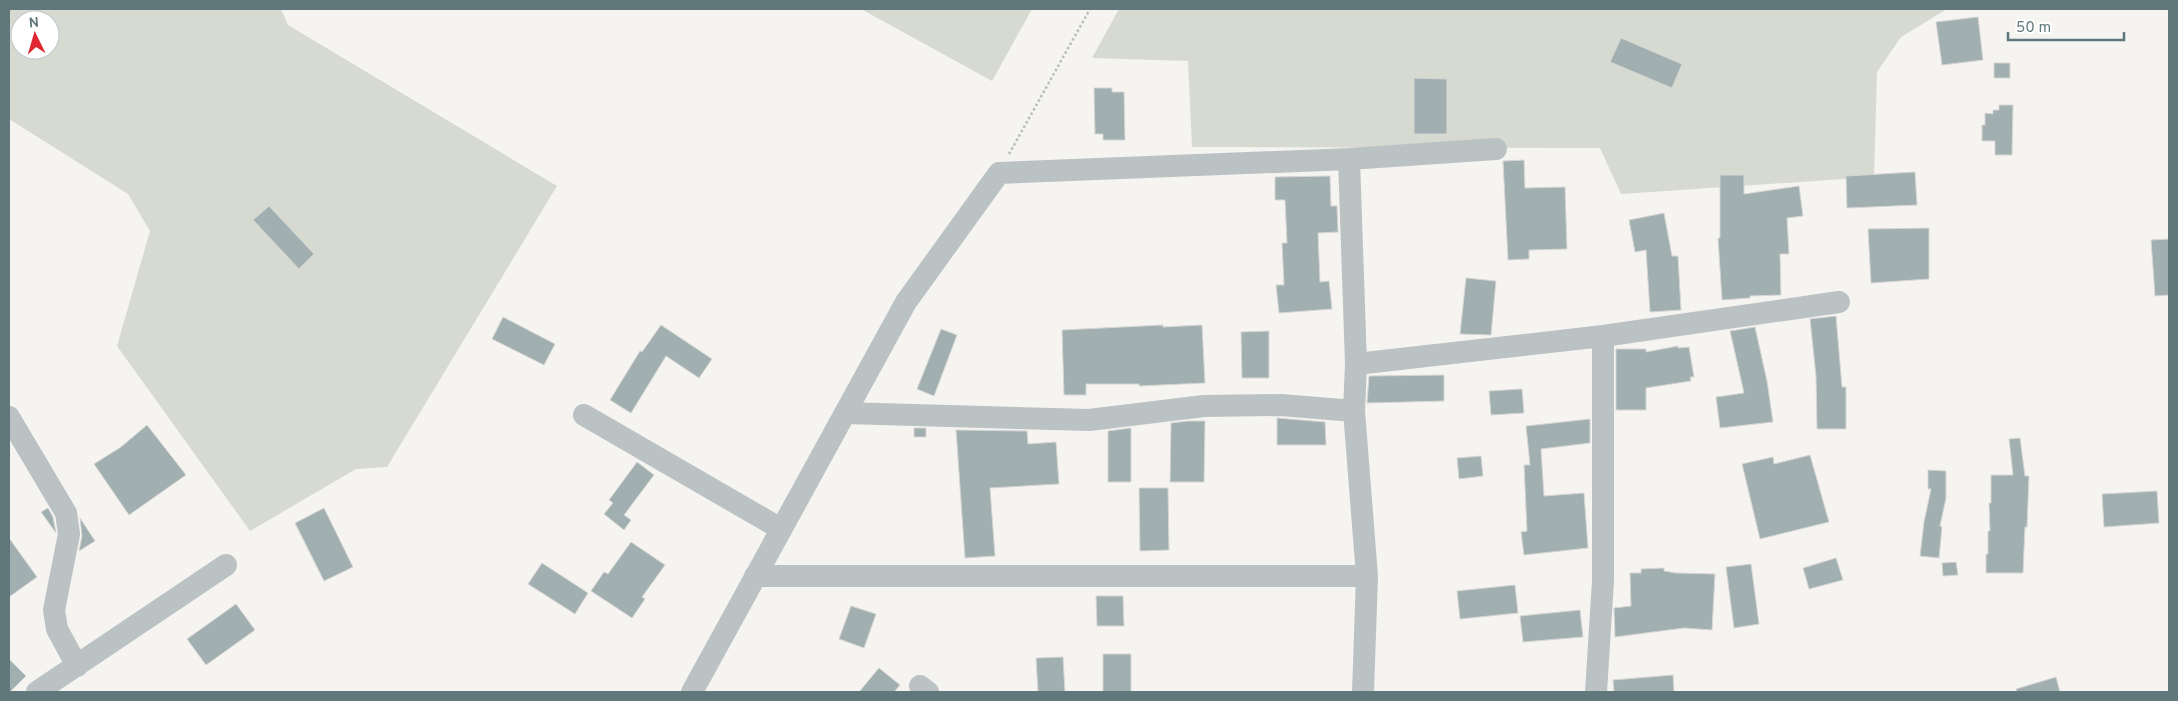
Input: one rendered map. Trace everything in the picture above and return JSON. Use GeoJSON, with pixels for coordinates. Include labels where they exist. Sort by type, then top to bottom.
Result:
{"type":"FeatureCollection","features":[{"type":"Feature","properties":{"kind":"street"},"geometry":{"type":"LineString","coordinates":[[692,692],[906,302],[998,173],[1349,159],[1496,149]]}},
{"type":"Feature","properties":{"kind":"street"},"geometry":{"type":"LineString","coordinates":[[1349,159],[1356,364],[1354,411],[1367,576],[1363,692]]}},
{"type":"Feature","properties":{"kind":"street"},"geometry":{"type":"LineString","coordinates":[[1356,364],[1604,336],[1839,302]]}},
{"type":"Feature","properties":{"kind":"street"},"geometry":{"type":"LineString","coordinates":[[1596,692],[1603,580],[1604,336]]}},
{"type":"Feature","properties":{"kind":"street"},"geometry":{"type":"LineString","coordinates":[[845,412],[1011,419],[1090,420],[1204,406],[1281,406],[1354,411]]}},
{"type":"Feature","properties":{"kind":"street"},"geometry":{"type":"LineString","coordinates":[[584,415],[781,529]]}},
{"type":"Feature","properties":{"kind":"street"},"geometry":{"type":"LineString","coordinates":[[9,417],[66,513],[69,534],[54,610],[57,629],[77,666]]}},
{"type":"Feature","properties":{"kind":"street"},"geometry":{"type":"LineString","coordinates":[[37,692],[226,566]]}},
{"type":"Feature","properties":{"kind":"street"},"geometry":{"type":"LineString","coordinates":[[755,576],[1367,576]]}},
{"type":"Feature","properties":{"kind":"path"},"geometry":{"type":"LineString","coordinates":[[998,173],[1090,9]]}},
{"type":"Feature","properties":{"kind":"shaded area"},"geometry":{"type":"Polygon","coordinates":[[[9,9],[281,9],[288,25],[557,186],[387,467],[356,469],[250,531],[117,346],[150,231],[128,194],[9,119],[9,9]]]}},
{"type":"Feature","properties":{"kind":"shaded area"},"geometry":{"type":"Polygon","coordinates":[[[861,9],[1032,9],[992,81],[861,9]]]}},
{"type":"Feature","properties":{"kind":"shaded area"},"geometry":{"type":"Polygon","coordinates":[[[1119,9],[1947,9],[1901,37],[1877,72],[1874,177],[1621,194],[1600,148],[1192,147],[1188,61],[1092,58],[1119,9]]]}},
{"type":"Feature","properties":{"kind":"building"},"geometry":{"type":"Polygon","coordinates":[[[1978,17],[1983,60],[1942,65],[1936,22],[1978,17]]]}},
{"type":"Feature","properties":{"kind":"building"},"geometry":{"type":"Polygon","coordinates":[[[1621,38],[1682,64],[1672,88],[1610,62],[1621,38]]]}},
{"type":"Feature","properties":{"kind":"building"},"geometry":{"type":"Polygon","coordinates":[[[1994,63],[2010,63],[2010,78],[1994,78],[1994,63]]]}},
{"type":"Feature","properties":{"kind":"building"},"geometry":{"type":"Polygon","coordinates":[[[1414,78],[1447,79],[1447,134],[1414,134],[1414,78]]]}},
{"type":"Feature","properties":{"kind":"building"},"geometry":{"type":"Polygon","coordinates":[[[1094,88],[1112,88],[1112,92],[1124,92],[1125,140],[1103,140],[1103,134],[1095,134],[1094,88]]]}},
{"type":"Feature","properties":{"kind":"building"},"geometry":{"type":"Polygon","coordinates":[[[1999,105],[2013,105],[2012,155],[1995,155],[1995,141],[1982,141],[1982,125],[1985,125],[1985,113],[1993,114],[1993,110],[1999,110],[1999,105]]]}},
{"type":"Feature","properties":{"kind":"building"},"geometry":{"type":"Polygon","coordinates":[[[1524,160],[1525,188],[1565,187],[1567,249],[1529,250],[1529,259],[1508,260],[1503,161],[1524,160]]]}},
{"type":"Feature","properties":{"kind":"building"},"geometry":{"type":"Polygon","coordinates":[[[1915,172],[1917,205],[1847,208],[1846,176],[1915,172]]]}},
{"type":"Feature","properties":{"kind":"building"},"geometry":{"type":"Polygon","coordinates":[[[1720,175],[1744,175],[1744,194],[1799,186],[1803,216],[1787,218],[1789,254],[1780,254],[1781,295],[1750,296],[1750,298],[1722,300],[1718,238],[1720,238],[1720,175]]]}},
{"type":"Feature","properties":{"kind":"building"},"geometry":{"type":"Polygon","coordinates":[[[1330,176],[1331,206],[1337,206],[1338,232],[1318,233],[1320,282],[1329,281],[1332,309],[1279,313],[1276,285],[1284,285],[1282,243],[1287,243],[1285,200],[1275,200],[1275,177],[1330,176]]]}},
{"type":"Feature","properties":{"kind":"building"},"geometry":{"type":"Polygon","coordinates":[[[269,206],[314,254],[299,269],[253,220],[269,206]]]}},
{"type":"Feature","properties":{"kind":"building"},"geometry":{"type":"Polygon","coordinates":[[[1664,213],[1672,256],[1678,256],[1681,310],[1650,312],[1646,250],[1635,252],[1629,220],[1664,213]]]}},
{"type":"Feature","properties":{"kind":"building"},"geometry":{"type":"Polygon","coordinates":[[[1929,228],[1929,279],[1871,283],[1868,229],[1929,228]]]}},
{"type":"Feature","properties":{"kind":"building"},"geometry":{"type":"Polygon","coordinates":[[[2169,239],[2169,295],[2155,296],[2151,240],[2169,239]]]}},
{"type":"Feature","properties":{"kind":"building"},"geometry":{"type":"Polygon","coordinates":[[[1466,278],[1496,281],[1491,335],[1460,334],[1466,278]]]}},
{"type":"Feature","properties":{"kind":"building"},"geometry":{"type":"Polygon","coordinates":[[[1836,316],[1842,387],[1846,387],[1846,429],[1817,429],[1816,376],[1810,319],[1836,316]]]}},
{"type":"Feature","properties":{"kind":"building"},"geometry":{"type":"Polygon","coordinates":[[[503,317],[555,344],[544,365],[492,339],[503,317]]]}},
{"type":"Feature","properties":{"kind":"building"},"geometry":{"type":"Polygon","coordinates":[[[661,325],[712,359],[699,378],[666,356],[631,413],[610,400],[640,351],[642,352],[661,325]]]}},
{"type":"Feature","properties":{"kind":"building"},"geometry":{"type":"Polygon","coordinates":[[[1163,325],[1163,327],[1202,325],[1205,383],[1139,386],[1139,384],[1086,384],[1086,395],[1064,395],[1062,330],[1163,325]]]}},
{"type":"Feature","properties":{"kind":"building"},"geometry":{"type":"Polygon","coordinates":[[[1755,327],[1767,381],[1773,422],[1720,428],[1716,397],[1744,393],[1730,331],[1755,327]]]}},
{"type":"Feature","properties":{"kind":"building"},"geometry":{"type":"Polygon","coordinates":[[[941,329],[957,335],[934,396],[917,389],[941,329]]]}},
{"type":"Feature","properties":{"kind":"building"},"geometry":{"type":"Polygon","coordinates":[[[1269,331],[1269,378],[1242,378],[1241,332],[1269,331]]]}},
{"type":"Feature","properties":{"kind":"building"},"geometry":{"type":"Polygon","coordinates":[[[1678,346],[1678,348],[1689,347],[1694,377],[1690,377],[1691,381],[1646,388],[1646,410],[1616,410],[1616,349],[1646,349],[1646,352],[1678,346]]]}},
{"type":"Feature","properties":{"kind":"building"},"geometry":{"type":"Polygon","coordinates":[[[1444,375],[1444,401],[1367,403],[1369,376],[1444,375]]]}},
{"type":"Feature","properties":{"kind":"building"},"geometry":{"type":"Polygon","coordinates":[[[1522,389],[1524,413],[1491,415],[1489,391],[1522,389]]]}},
{"type":"Feature","properties":{"kind":"building"},"geometry":{"type":"Polygon","coordinates":[[[1277,418],[1325,422],[1326,445],[1277,445],[1277,418]]]}},
{"type":"Feature","properties":{"kind":"building"},"geometry":{"type":"Polygon","coordinates":[[[1590,419],[1590,443],[1541,449],[1544,496],[1584,493],[1588,548],[1524,555],[1521,532],[1527,531],[1524,465],[1530,465],[1526,426],[1590,419]]]}},
{"type":"Feature","properties":{"kind":"building"},"geometry":{"type":"Polygon","coordinates":[[[1205,421],[1204,482],[1170,482],[1171,423],[1205,421]]]}},
{"type":"Feature","properties":{"kind":"building"},"geometry":{"type":"Polygon","coordinates":[[[147,425],[186,475],[129,515],[94,464],[121,447],[147,425]]]}},
{"type":"Feature","properties":{"kind":"building"},"geometry":{"type":"Polygon","coordinates":[[[914,428],[926,428],[926,437],[914,437],[914,428]]]}},
{"type":"Feature","properties":{"kind":"building"},"geometry":{"type":"Polygon","coordinates":[[[1131,428],[1131,482],[1108,482],[1108,431],[1131,428]]]}},
{"type":"Feature","properties":{"kind":"building"},"geometry":{"type":"Polygon","coordinates":[[[956,430],[1027,431],[1028,444],[1056,442],[1059,484],[990,488],[995,556],[965,558],[956,430]]]}},
{"type":"Feature","properties":{"kind":"building"},"geometry":{"type":"Polygon","coordinates":[[[2020,438],[2025,476],[2029,476],[2023,573],[1986,573],[1988,531],[1990,531],[1991,475],[2013,475],[2009,439],[2020,438]]]}},
{"type":"Feature","properties":{"kind":"building"},"geometry":{"type":"Polygon","coordinates":[[[1810,455],[1829,522],[1760,539],[1742,464],[1773,457],[1774,464],[1810,455]]]}},
{"type":"Feature","properties":{"kind":"building"},"geometry":{"type":"Polygon","coordinates":[[[1481,456],[1483,476],[1459,479],[1457,458],[1481,456]]]}},
{"type":"Feature","properties":{"kind":"building"},"geometry":{"type":"Polygon","coordinates":[[[637,462],[654,475],[624,515],[631,520],[624,530],[604,514],[613,503],[609,500],[637,462]]]}},
{"type":"Feature","properties":{"kind":"building"},"geometry":{"type":"Polygon","coordinates":[[[1928,470],[1946,471],[1946,498],[1940,526],[1942,527],[1939,558],[1920,556],[1924,522],[1931,489],[1928,489],[1928,470]]]}},
{"type":"Feature","properties":{"kind":"building"},"geometry":{"type":"Polygon","coordinates":[[[1139,488],[1168,488],[1169,550],[1140,551],[1139,488]]]}},
{"type":"Feature","properties":{"kind":"building"},"geometry":{"type":"Polygon","coordinates":[[[2157,491],[2159,523],[2104,527],[2102,494],[2157,491]]]}},
{"type":"Feature","properties":{"kind":"building"},"geometry":{"type":"Polygon","coordinates":[[[48,508],[53,517],[56,533],[41,512],[48,508]]]}},
{"type":"Feature","properties":{"kind":"building"},"geometry":{"type":"Polygon","coordinates":[[[324,508],[353,567],[324,581],[295,523],[324,508]]]}},
{"type":"Feature","properties":{"kind":"building"},"geometry":{"type":"Polygon","coordinates":[[[80,518],[95,541],[79,551],[82,536],[80,518]]]}},
{"type":"Feature","properties":{"kind":"building"},"geometry":{"type":"Polygon","coordinates":[[[9,538],[37,577],[9,597],[9,538]]]}},
{"type":"Feature","properties":{"kind":"building"},"geometry":{"type":"Polygon","coordinates":[[[631,542],[665,565],[642,597],[645,599],[632,618],[591,591],[604,572],[608,574],[631,542]]]}},
{"type":"Feature","properties":{"kind":"building"},"geometry":{"type":"Polygon","coordinates":[[[1836,558],[1843,580],[1809,589],[1803,568],[1836,558]]]}},
{"type":"Feature","properties":{"kind":"building"},"geometry":{"type":"Polygon","coordinates":[[[1956,562],[1958,575],[1943,576],[1942,563],[1956,562]]]}},
{"type":"Feature","properties":{"kind":"building"},"geometry":{"type":"Polygon","coordinates":[[[542,563],[588,593],[575,614],[528,584],[542,563]]]}},
{"type":"Feature","properties":{"kind":"building"},"geometry":{"type":"Polygon","coordinates":[[[1751,564],[1759,624],[1734,628],[1726,567],[1751,564]]]}},
{"type":"Feature","properties":{"kind":"building"},"geometry":{"type":"Polygon","coordinates":[[[1664,568],[1664,571],[1676,573],[1715,574],[1712,630],[1684,628],[1615,637],[1614,608],[1631,606],[1630,573],[1641,573],[1641,569],[1664,568]]]}},
{"type":"Feature","properties":{"kind":"building"},"geometry":{"type":"Polygon","coordinates":[[[1515,585],[1518,613],[1460,619],[1457,591],[1515,585]]]}},
{"type":"Feature","properties":{"kind":"building"},"geometry":{"type":"Polygon","coordinates":[[[1096,596],[1123,596],[1124,626],[1097,626],[1096,596]]]}},
{"type":"Feature","properties":{"kind":"building"},"geometry":{"type":"Polygon","coordinates":[[[236,604],[255,630],[206,665],[187,639],[236,604]]]}},
{"type":"Feature","properties":{"kind":"building"},"geometry":{"type":"Polygon","coordinates":[[[851,606],[876,614],[864,648],[839,639],[851,606]]]}},
{"type":"Feature","properties":{"kind":"building"},"geometry":{"type":"Polygon","coordinates":[[[1580,610],[1583,637],[1523,642],[1520,616],[1580,610]]]}},
{"type":"Feature","properties":{"kind":"building"},"geometry":{"type":"Polygon","coordinates":[[[1103,654],[1131,654],[1131,692],[1103,692],[1103,654]]]}},
{"type":"Feature","properties":{"kind":"building"},"geometry":{"type":"Polygon","coordinates":[[[1063,657],[1065,692],[1038,692],[1036,658],[1063,657]]]}},
{"type":"Feature","properties":{"kind":"building"},"geometry":{"type":"Polygon","coordinates":[[[9,659],[26,676],[10,692],[9,692],[9,659]]]}},
{"type":"Feature","properties":{"kind":"building"},"geometry":{"type":"Polygon","coordinates":[[[879,668],[900,685],[894,692],[859,692],[879,668]]]}},
{"type":"Feature","properties":{"kind":"building"},"geometry":{"type":"Polygon","coordinates":[[[1673,675],[1674,692],[1614,692],[1613,680],[1673,675]]]}},
{"type":"Feature","properties":{"kind":"building"},"geometry":{"type":"Polygon","coordinates":[[[2056,677],[2060,692],[2017,692],[2016,689],[2056,677]]]}}]}
